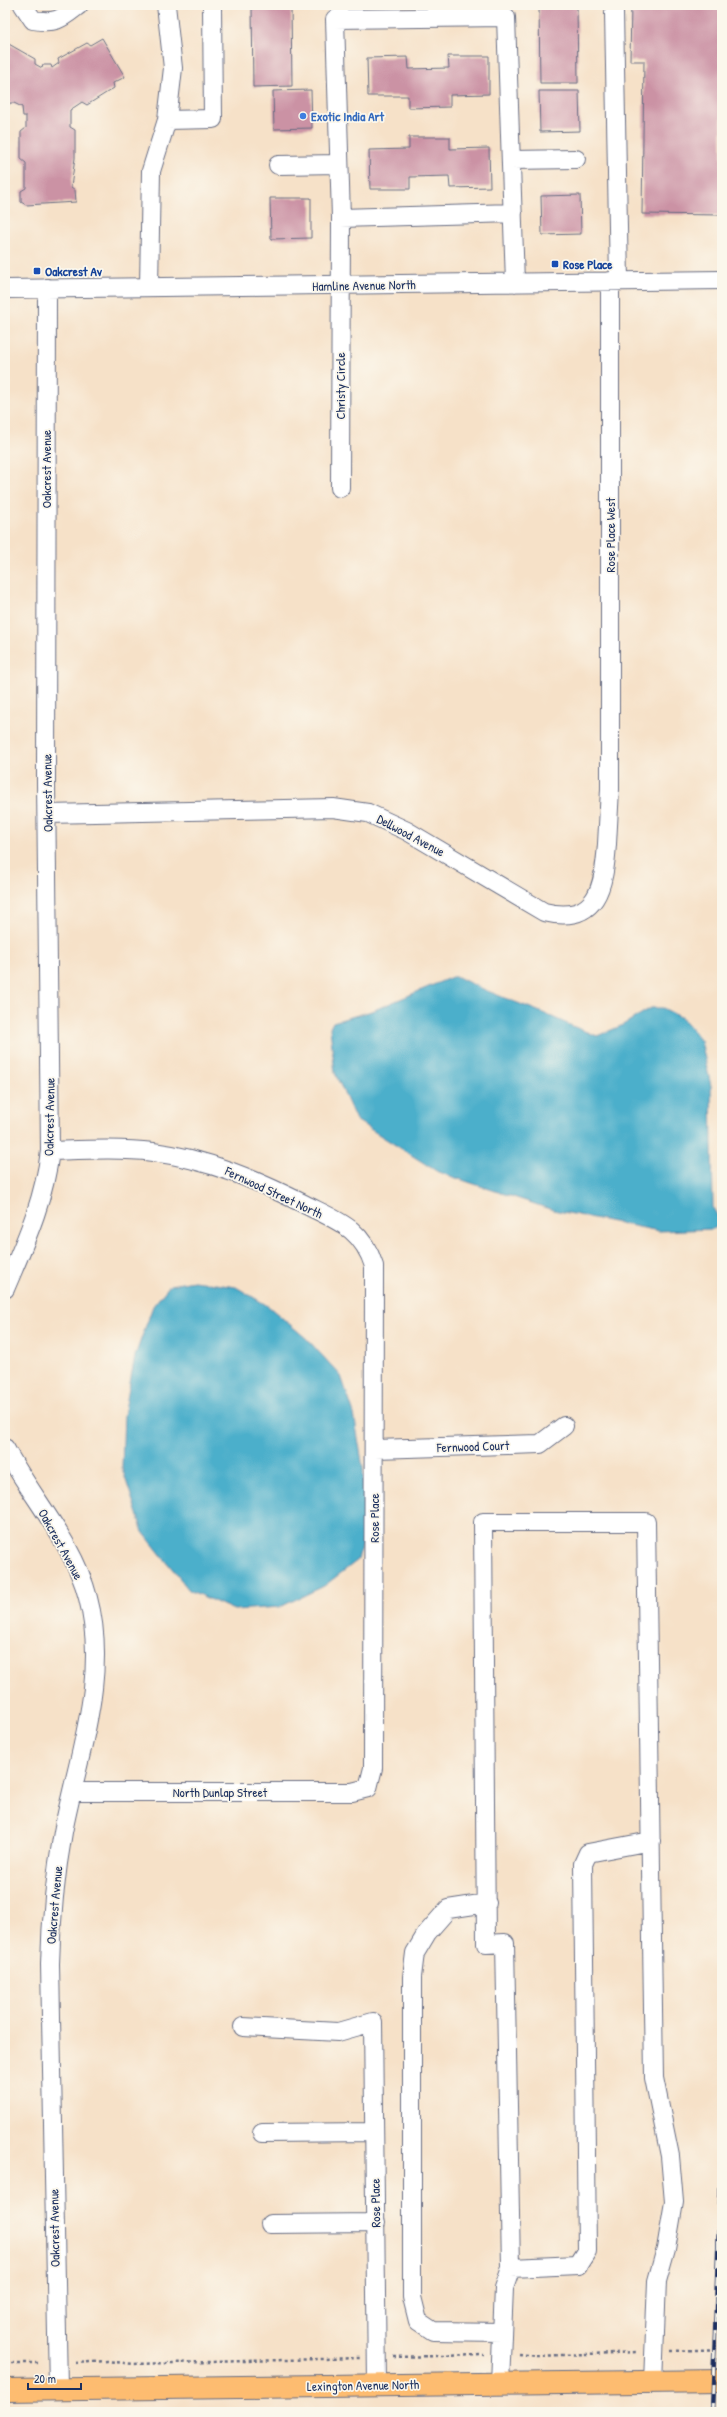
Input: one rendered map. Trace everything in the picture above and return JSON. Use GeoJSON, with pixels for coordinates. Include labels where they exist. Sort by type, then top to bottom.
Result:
{"type":"FeatureCollection","features":[{"type":"Feature","properties":{"kind":"main road","name":"Lexington Avenue North"},"geometry":{"type":"LineString","coordinates":[[5,2390],[58,2388],[722,2381]]}},
{"type":"Feature","properties":{"kind":"street"},"geometry":{"type":"LineString","coordinates":[[23,5],[33,20],[49,23],[57,21],[79,5]]}},
{"type":"Feature","properties":{"kind":"street"},"geometry":{"type":"LineString","coordinates":[[149,287],[151,171],[166,120],[173,68],[166,5]]}},
{"type":"Feature","properties":{"kind":"street"},"geometry":{"type":"LineString","coordinates":[[166,120],[213,119],[212,5]]}},
{"type":"Feature","properties":{"kind":"street","name":"Rose Place West"},"geometry":{"type":"LineString","coordinates":[[610,789],[615,281],[614,12]]}},
{"type":"Feature","properties":{"kind":"street","name":"Christy Circle"},"geometry":{"type":"LineString","coordinates":[[340,488],[341,218],[335,19],[506,17],[511,160]]}},
{"type":"Feature","properties":{"kind":"street"},"geometry":{"type":"LineString","coordinates":[[515,283],[511,160],[576,159]]}},
{"type":"Feature","properties":{"kind":"street"},"geometry":{"type":"LineString","coordinates":[[278,164],[339,164]]}},
{"type":"Feature","properties":{"kind":"street"},"geometry":{"type":"LineString","coordinates":[[341,218],[513,213]]}},
{"type":"Feature","properties":{"kind":"street","name":"Hamline Avenue North"},"geometry":{"type":"LineString","coordinates":[[5,289],[722,280]]}},
{"type":"Feature","properties":{"kind":"street","name":"Oakcrest Avenue"},"geometry":{"type":"LineString","coordinates":[[5,1289],[39,1207],[46,1179],[50,1151],[47,814],[47,288]]}},
{"type":"Feature","properties":{"kind":"street","name":"Dellwood Avenue"},"geometry":{"type":"LineString","coordinates":[[47,814],[333,808],[368,813],[407,831],[539,909],[557,915],[572,914],[584,908],[594,899],[601,888],[605,871],[610,789]]}},
{"type":"Feature","properties":{"kind":"street","name":"Fernwood Street North"},"geometry":{"type":"LineString","coordinates":[[50,1151],[152,1152],[193,1159],[231,1170],[269,1186],[348,1226],[368,1249]]}},
{"type":"Feature","properties":{"kind":"street","name":"Rose Place"},"geometry":{"type":"LineString","coordinates":[[368,1249],[374,1266],[375,1449],[373,1768],[368,1788]]}},
{"type":"Feature","properties":{"kind":"street","name":"Fernwood Court"},"geometry":{"type":"LineString","coordinates":[[375,1449],[540,1444],[564,1426]]}},
{"type":"Feature","properties":{"kind":"street","name":"Oakcrest Avenue"},"geometry":{"type":"LineString","coordinates":[[5,1448],[78,1569],[88,1597],[94,1625],[96,1653],[95,1682],[56,1869],[51,1919],[50,1964],[58,2388]]}},
{"type":"Feature","properties":{"kind":"street"},"geometry":{"type":"LineString","coordinates":[[500,2383],[504,2288],[511,2268],[505,1944],[486,1944],[483,1522],[646,1522],[654,2078],[670,2156],[674,2202],[666,2249],[657,2281],[653,2382]]}},
{"type":"Feature","properties":{"kind":"street","name":"North Dunlap Street"},"geometry":{"type":"LineString","coordinates":[[72,1792],[352,1792],[368,1788]]}},
{"type":"Feature","properties":{"kind":"street"},"geometry":{"type":"LineString","coordinates":[[511,2268],[578,2265],[586,2251],[583,1864],[588,1853],[651,1841]]}},
{"type":"Feature","properties":{"kind":"street"},"geometry":{"type":"LineString","coordinates":[[486,1903],[448,1909],[427,1933],[415,1953],[412,1977],[412,2297],[418,2321],[433,2331],[502,2332]]}},
{"type":"Feature","properties":{"kind":"street","name":"Rose Place"},"geometry":{"type":"LineString","coordinates":[[243,2027],[338,2032],[373,2022],[377,2384]]}},
{"type":"Feature","properties":{"kind":"street"},"geometry":{"type":"LineString","coordinates":[[262,2133],[374,2132]]}},
{"type":"Feature","properties":{"kind":"street"},"geometry":{"type":"LineString","coordinates":[[270,2224],[376,2223]]}},
{"type":"Feature","properties":{"kind":"path"},"geometry":{"type":"LineString","coordinates":[[392,2357],[501,2355],[536,2356],[722,2349]]}},
{"type":"Feature","properties":{"kind":"path"},"geometry":{"type":"LineString","coordinates":[[75,2363],[107,2361],[134,2364],[352,2359]]}},
{"type":"Feature","properties":{"kind":"path"},"geometry":{"type":"LineString","coordinates":[[5,2363],[38,2363]]}},
{"type":"Feature","properties":{"kind":"water"},"geometry":{"type":"Polygon","coordinates":[[[452,977],[458,977],[490,992],[597,1036],[621,1026],[651,1008],[663,1008],[682,1018],[701,1041],[711,1086],[713,1208],[722,1224],[713,1229],[659,1231],[553,1210],[438,1172],[356,1120],[335,1073],[330,1028],[333,1022],[372,1011],[452,977]]]}},
{"type":"Feature","properties":{"kind":"water"},"geometry":{"type":"Polygon","coordinates":[[[194,1281],[236,1287],[268,1306],[307,1339],[341,1376],[354,1414],[363,1468],[365,1505],[363,1538],[358,1560],[324,1586],[280,1607],[234,1610],[189,1590],[143,1532],[122,1468],[124,1415],[135,1356],[153,1306],[170,1285],[194,1281]]]}},
{"type":"Feature","properties":{"kind":"building"},"geometry":{"type":"Polygon","coordinates":[[[260,5],[291,6],[292,86],[253,87],[252,7],[260,5]]]}},
{"type":"Feature","properties":{"kind":"building"},"geometry":{"type":"Polygon","coordinates":[[[539,5],[577,5],[578,83],[540,83],[539,5]]]}},
{"type":"Feature","properties":{"kind":"building"},"geometry":{"type":"Polygon","coordinates":[[[631,5],[722,5],[721,215],[642,214],[644,61],[630,61],[631,5]]]}},
{"type":"Feature","properties":{"kind":"building"},"geometry":{"type":"Polygon","coordinates":[[[102,38],[125,77],[113,83],[114,88],[87,105],[82,102],[70,110],[70,127],[75,130],[75,158],[71,187],[75,190],[76,202],[26,205],[21,202],[21,191],[26,188],[26,163],[21,159],[21,132],[26,128],[26,116],[23,116],[22,107],[14,103],[10,103],[8,106],[5,105],[5,46],[7,43],[35,59],[35,64],[42,68],[43,65],[51,65],[52,68],[59,63],[58,59],[87,43],[90,45],[102,38]]]}},
{"type":"Feature","properties":{"kind":"building"},"geometry":{"type":"Polygon","coordinates":[[[448,56],[489,56],[489,94],[450,95],[450,107],[408,108],[408,96],[368,96],[367,58],[408,57],[409,69],[449,68],[448,56]]]}},
{"type":"Feature","properties":{"kind":"building"},"geometry":{"type":"Polygon","coordinates":[[[311,90],[312,128],[274,129],[273,91],[311,90]]]}},
{"type":"Feature","properties":{"kind":"building"},"geometry":{"type":"Polygon","coordinates":[[[539,91],[579,91],[580,131],[540,132],[539,91]]]}},
{"type":"Feature","properties":{"kind":"building"},"geometry":{"type":"Polygon","coordinates":[[[409,137],[450,137],[450,149],[489,148],[490,187],[450,188],[449,176],[410,177],[410,189],[370,189],[369,150],[409,149],[409,137]]]}},
{"type":"Feature","properties":{"kind":"building"},"geometry":{"type":"Polygon","coordinates":[[[580,195],[581,234],[542,235],[541,196],[580,195]]]}},
{"type":"Feature","properties":{"kind":"building"},"geometry":{"type":"Polygon","coordinates":[[[270,198],[311,198],[311,238],[271,239],[270,198]]]}},
{"type":"Feature","properties":{"kind":"railway"},"geometry":{"type":"LineString","coordinates":[[712,2412],[722,2150]]}},
{"type":"Feature","properties":{"kind":"place","name":"Exotic India Art"},"geometry":{"type":"Point","coordinates":[303,116]}},
{"type":"Feature","properties":{"kind":"place","name":"Rose Place"},"geometry":{"type":"Point","coordinates":[555,264]}},
{"type":"Feature","properties":{"kind":"place","name":"Oakcrest Av"},"geometry":{"type":"Point","coordinates":[37,271]}}]}
